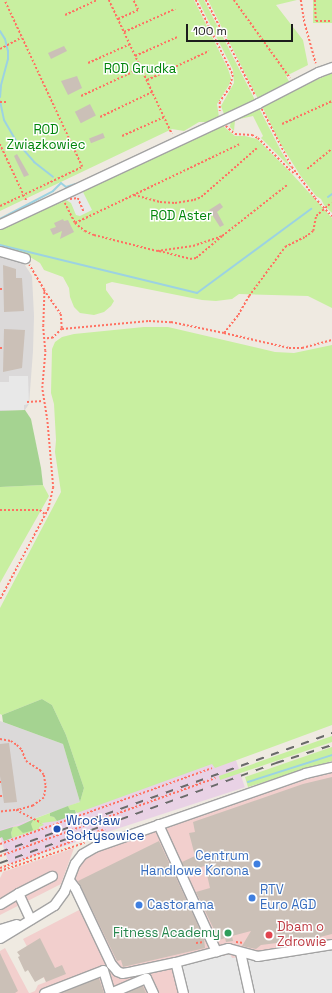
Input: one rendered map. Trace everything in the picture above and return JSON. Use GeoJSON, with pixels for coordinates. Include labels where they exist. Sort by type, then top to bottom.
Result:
{"type":"FeatureCollection","features":[{"type":"Feature","properties":{"kind":"street"},"geometry":{"type":"LineString","coordinates":[[0,224],[62,198],[258,103],[318,72],[332,67]]}},
{"type":"Feature","properties":{"kind":"street"},"geometry":{"type":"LineString","coordinates":[[0,251],[25,258]]}},
{"type":"Feature","properties":{"kind":"street"},"geometry":{"type":"LineString","coordinates":[[0,938],[54,904],[64,891],[76,863],[89,849],[305,773],[332,767]]}},
{"type":"Feature","properties":{"kind":"street"},"geometry":{"type":"LineString","coordinates":[[158,824],[216,951]]}},
{"type":"Feature","properties":{"kind":"street"},"geometry":{"type":"LineString","coordinates":[[0,904],[52,876]]}},
{"type":"Feature","properties":{"kind":"street"},"geometry":{"type":"LineString","coordinates":[[69,880],[75,888],[108,958],[117,971],[133,971],[228,948],[257,956],[332,944]]}},
{"type":"Feature","properties":{"kind":"street"},"geometry":{"type":"LineString","coordinates":[[18,893],[28,920]]}},
{"type":"Feature","properties":{"kind":"street"},"geometry":{"type":"LineString","coordinates":[[0,929],[28,920]]}},
{"type":"Feature","properties":{"kind":"street"},"geometry":{"type":"LineString","coordinates":[[240,952],[249,993]]}},
{"type":"Feature","properties":{"kind":"street"},"geometry":{"type":"LineString","coordinates":[[174,962],[183,993]]}},
{"type":"Feature","properties":{"kind":"street"},"geometry":{"type":"LineString","coordinates":[[44,993],[103,970],[110,993],[146,978],[153,993]]}},
{"type":"Feature","properties":{"kind":"path"},"geometry":{"type":"LineString","coordinates":[[0,206],[82,167],[4,0]]}},
{"type":"Feature","properties":{"kind":"path"},"geometry":{"type":"LineString","coordinates":[[65,15],[97,0]]}},
{"type":"Feature","properties":{"kind":"path"},"geometry":{"type":"LineString","coordinates":[[109,0],[170,130]]}},
{"type":"Feature","properties":{"kind":"path"},"geometry":{"type":"LineString","coordinates":[[118,19],[138,10],[133,0]]}},
{"type":"Feature","properties":{"kind":"path"},"geometry":{"type":"LineString","coordinates":[[196,0],[233,75],[230,88],[220,102],[219,108],[227,126],[235,134],[252,135],[258,138],[292,172],[298,175]]}},
{"type":"Feature","properties":{"kind":"path"},"geometry":{"type":"LineString","coordinates":[[206,0],[282,148],[298,175],[332,216]]}},
{"type":"Feature","properties":{"kind":"path"},"geometry":{"type":"LineString","coordinates":[[234,0],[288,74]]}},
{"type":"Feature","properties":{"kind":"path"},"geometry":{"type":"LineString","coordinates":[[301,0],[305,24],[318,72]]}},
{"type":"Feature","properties":{"kind":"path"},"geometry":{"type":"LineString","coordinates":[[314,0],[316,21],[332,21]]}},
{"type":"Feature","properties":{"kind":"path"},"geometry":{"type":"LineString","coordinates":[[124,32],[175,9]]}},
{"type":"Feature","properties":{"kind":"path"},"geometry":{"type":"LineString","coordinates":[[135,56],[176,37]]}},
{"type":"Feature","properties":{"kind":"path"},"geometry":{"type":"LineString","coordinates":[[0,49],[21,38]]}},
{"type":"Feature","properties":{"kind":"path"},"geometry":{"type":"LineString","coordinates":[[88,63],[130,44]]}},
{"type":"Feature","properties":{"kind":"path"},"geometry":{"type":"LineString","coordinates":[[147,80],[209,52]]}},
{"type":"Feature","properties":{"kind":"path"},"geometry":{"type":"LineString","coordinates":[[81,96],[141,68]]}},
{"type":"Feature","properties":{"kind":"path"},"geometry":{"type":"LineString","coordinates":[[100,117],[152,92]]}},
{"type":"Feature","properties":{"kind":"path"},"geometry":{"type":"LineString","coordinates":[[282,124],[332,100]]}},
{"type":"Feature","properties":{"kind":"path"},"geometry":{"type":"LineString","coordinates":[[0,102],[7,102]]}},
{"type":"Feature","properties":{"kind":"path"},"geometry":{"type":"LineString","coordinates":[[122,136],[164,117]]}},
{"type":"Feature","properties":{"kind":"path"},"geometry":{"type":"LineString","coordinates":[[0,144],[24,195]]}},
{"type":"Feature","properties":{"kind":"path"},"geometry":{"type":"LineString","coordinates":[[75,223],[240,144]]}},
{"type":"Feature","properties":{"kind":"path"},"geometry":{"type":"LineString","coordinates":[[134,195],[160,202],[194,200],[201,197],[257,148]]}},
{"type":"Feature","properties":{"kind":"path"},"geometry":{"type":"LineString","coordinates":[[307,169],[332,149]]}},
{"type":"Feature","properties":{"kind":"path"},"geometry":{"type":"LineString","coordinates":[[0,154],[4,153]]}},
{"type":"Feature","properties":{"kind":"path"},"geometry":{"type":"LineString","coordinates":[[62,198],[75,223],[84,231],[94,235],[190,259],[196,258],[287,185]]}},
{"type":"Feature","properties":{"kind":"path"},"geometry":{"type":"LineString","coordinates":[[62,198],[72,200],[78,198],[84,212]]}},
{"type":"Feature","properties":{"kind":"path"},"geometry":{"type":"LineString","coordinates":[[224,333],[284,247],[305,237],[313,231],[316,216],[331,203]]}},
{"type":"Feature","properties":{"kind":"path"},"geometry":{"type":"LineString","coordinates":[[157,250],[193,246],[222,236]]}},
{"type":"Feature","properties":{"kind":"path"},"geometry":{"type":"LineString","coordinates":[[25,258],[44,290],[61,314],[62,329]]}},
{"type":"Feature","properties":{"kind":"path"},"geometry":{"type":"LineString","coordinates":[[0,599],[46,514],[52,498],[53,488],[47,420],[42,388],[45,363],[45,340],[43,326],[44,290]]}},
{"type":"Feature","properties":{"kind":"path"},"geometry":{"type":"LineString","coordinates":[[45,340],[53,338],[62,329],[150,321],[171,322],[289,348],[302,348],[332,340]]}},
{"type":"Feature","properties":{"kind":"path"},"geometry":{"type":"LineString","coordinates":[[27,402],[43,401]]}},
{"type":"Feature","properties":{"kind":"path"},"geometry":{"type":"LineString","coordinates":[[0,510],[40,510],[46,514]]}},
{"type":"Feature","properties":{"kind":"path"},"geometry":{"type":"LineString","coordinates":[[0,739],[17,744],[22,750],[26,761],[40,770],[46,780],[44,798],[33,806],[0,812]]}},
{"type":"Feature","properties":{"kind":"path"},"geometry":{"type":"LineString","coordinates":[[0,844],[212,768]]}},
{"type":"Feature","properties":{"kind":"path"},"geometry":{"type":"LineString","coordinates":[[0,856],[215,778]]}},
{"type":"Feature","properties":{"kind":"path"},"geometry":{"type":"LineString","coordinates":[[16,810],[41,823]]}},
{"type":"Feature","properties":{"kind":"path"},"geometry":{"type":"LineString","coordinates":[[0,868],[105,829]]}},
{"type":"Feature","properties":{"kind":"path"},"geometry":{"type":"LineString","coordinates":[[0,871],[88,842]]}},
{"type":"Feature","properties":{"kind":"path"},"geometry":{"type":"LineString","coordinates":[[196,943],[208,942]]}},
{"type":"Feature","properties":{"kind":"shaded area"},"geometry":{"type":"Polygon","coordinates":[[[82,190],[92,210],[80,216],[76,215],[71,203],[66,200],[68,197],[82,190]]]}},
{"type":"Feature","properties":{"kind":"shaded area"},"geometry":{"type":"Polygon","coordinates":[[[0,256],[23,262],[32,276],[34,316],[33,351],[29,404],[25,410],[0,411],[0,256]]]}},
{"type":"Feature","properties":{"kind":"shaded area"},"geometry":{"type":"Polygon","coordinates":[[[9,376],[28,376],[29,404],[24,405],[24,410],[0,410],[0,382],[9,382],[9,376]]]}},
{"type":"Feature","properties":{"kind":"shaded area"},"geometry":{"type":"Polygon","coordinates":[[[0,721],[63,744],[80,802],[0,831],[0,721]]]}},
{"type":"Feature","properties":{"kind":"shaded area"},"geometry":{"type":"Polygon","coordinates":[[[234,754],[245,787],[9,864],[0,836],[0,830],[234,754]]]}},
{"type":"Feature","properties":{"kind":"shaded area"},"geometry":{"type":"Polygon","coordinates":[[[332,773],[332,993],[30,993],[35,991],[38,985],[46,982],[23,939],[81,909],[71,886],[78,867],[86,857],[99,850],[311,778],[332,773]]]}},
{"type":"Feature","properties":{"kind":"shaded area"},"geometry":{"type":"Polygon","coordinates":[[[74,848],[61,884],[0,915],[0,878],[3,872],[74,848]]]}},
{"type":"Feature","properties":{"kind":"shaded area"},"geometry":{"type":"Polygon","coordinates":[[[332,947],[332,993],[180,993],[173,965],[222,952],[223,956],[230,954],[232,958],[332,947]]]}},
{"type":"Feature","properties":{"kind":"shaded area"},"geometry":{"type":"Polygon","coordinates":[[[5,948],[29,993],[0,993],[0,951],[5,948]]]}},
{"type":"Feature","properties":{"kind":"green space"},"geometry":{"type":"Polygon","coordinates":[[[0,0],[194,0],[231,78],[229,85],[217,104],[219,117],[212,122],[199,122],[184,131],[172,129],[0,211],[0,0]]]}},
{"type":"Feature","properties":{"kind":"green space"},"geometry":{"type":"Polygon","coordinates":[[[198,0],[204,0],[256,102],[227,115],[224,114],[221,106],[234,83],[233,70],[198,0]]]}},
{"type":"Feature","properties":{"kind":"green space"},"geometry":{"type":"Polygon","coordinates":[[[208,0],[297,0],[276,5],[303,40],[308,65],[286,76],[291,85],[259,101],[208,0]]]}},
{"type":"Feature","properties":{"kind":"green space"},"geometry":{"type":"Polygon","coordinates":[[[313,0],[332,0],[332,23],[313,23],[313,0]]]}},
{"type":"Feature","properties":{"kind":"green space"},"geometry":{"type":"Polygon","coordinates":[[[332,73],[332,213],[324,205],[321,199],[316,196],[300,175],[280,143],[262,106],[283,92],[285,94],[332,73]]]}},
{"type":"Feature","properties":{"kind":"green space"},"geometry":{"type":"Polygon","coordinates":[[[258,106],[292,169],[261,138],[263,136],[253,116],[235,120],[234,131],[230,127],[231,119],[258,106]]]}},
{"type":"Feature","properties":{"kind":"green space","name":"ROD Aster"},"geometry":{"type":"Polygon","coordinates":[[[219,125],[223,126],[235,136],[245,136],[257,139],[293,175],[332,218],[332,308],[308,296],[239,294],[232,299],[216,301],[202,300],[112,282],[106,284],[106,290],[114,301],[111,306],[104,312],[94,315],[80,313],[74,307],[70,297],[69,288],[63,277],[44,270],[40,263],[30,257],[0,248],[0,227],[57,202],[61,203],[68,197],[219,125]]]}},
{"type":"Feature","properties":{"kind":"green space"},"geometry":{"type":"Polygon","coordinates":[[[144,327],[168,327],[275,352],[294,353],[332,345],[332,725],[215,768],[212,764],[77,813],[75,810],[70,810],[68,806],[80,802],[84,788],[66,735],[52,705],[42,699],[2,715],[0,714],[0,608],[61,492],[55,452],[56,440],[54,404],[51,393],[52,349],[55,342],[62,337],[74,334],[144,327]]]}},
{"type":"Feature","properties":{"kind":"green space"},"geometry":{"type":"Polygon","coordinates":[[[25,410],[31,419],[43,485],[0,487],[0,411],[25,410]]]}},
{"type":"Feature","properties":{"kind":"green space"},"geometry":{"type":"Polygon","coordinates":[[[43,485],[49,496],[0,583],[0,487],[43,485]]]}},
{"type":"Feature","properties":{"kind":"green space"},"geometry":{"type":"Polygon","coordinates":[[[42,699],[52,705],[66,735],[84,788],[80,802],[63,744],[3,722],[2,715],[42,699]]]}},
{"type":"Feature","properties":{"kind":"green space"},"geometry":{"type":"Polygon","coordinates":[[[332,736],[332,742],[220,780],[219,776],[332,736]]]}},
{"type":"Feature","properties":{"kind":"green space"},"geometry":{"type":"Polygon","coordinates":[[[332,747],[332,761],[248,787],[245,777],[332,747]]]}},
{"type":"Feature","properties":{"kind":"green space"},"geometry":{"type":"Polygon","coordinates":[[[68,806],[70,810],[75,810],[76,814],[71,815],[68,813],[65,818],[57,821],[54,817],[50,816],[50,813],[68,806]]]}},
{"type":"Feature","properties":{"kind":"green space"},"geometry":{"type":"Polygon","coordinates":[[[50,813],[50,816],[54,817],[57,821],[42,823],[44,825],[39,827],[39,829],[12,838],[11,833],[13,827],[31,824],[34,819],[50,813]]]}},
{"type":"Feature","properties":{"kind":"green space"},"geometry":{"type":"Polygon","coordinates":[[[34,819],[31,824],[33,830],[31,831],[23,833],[17,827],[34,819]]]}},
{"type":"Feature","properties":{"kind":"green space"},"geometry":{"type":"Polygon","coordinates":[[[13,827],[11,833],[12,838],[4,841],[2,837],[0,838],[0,831],[13,827]]]}},
{"type":"Feature","properties":{"kind":"building"},"geometry":{"type":"Polygon","coordinates":[[[64,46],[67,51],[51,59],[48,53],[64,46]]]}},
{"type":"Feature","properties":{"kind":"building"},"geometry":{"type":"Polygon","coordinates":[[[77,76],[82,88],[68,95],[61,81],[77,76]]]}},
{"type":"Feature","properties":{"kind":"building"},"geometry":{"type":"Polygon","coordinates":[[[90,104],[96,116],[81,123],[75,112],[90,104]]]}},
{"type":"Feature","properties":{"kind":"building"},"geometry":{"type":"Polygon","coordinates":[[[103,133],[105,138],[91,143],[89,139],[103,133]]]}},
{"type":"Feature","properties":{"kind":"building"},"geometry":{"type":"Polygon","coordinates":[[[17,154],[29,175],[24,177],[14,156],[17,154]]]}},
{"type":"Feature","properties":{"kind":"building"},"geometry":{"type":"Polygon","coordinates":[[[220,203],[223,207],[217,212],[224,225],[220,227],[209,210],[220,203]]]}},
{"type":"Feature","properties":{"kind":"building"},"geometry":{"type":"Polygon","coordinates":[[[63,219],[64,221],[68,220],[74,232],[60,239],[62,231],[53,235],[50,229],[56,227],[54,223],[63,219]]]}},
{"type":"Feature","properties":{"kind":"building"},"geometry":{"type":"Polygon","coordinates":[[[3,265],[16,269],[16,278],[22,278],[24,311],[4,312],[3,265]]]}},
{"type":"Feature","properties":{"kind":"building"},"geometry":{"type":"Polygon","coordinates":[[[4,329],[25,330],[22,368],[3,372],[4,329]]]}},
{"type":"Feature","properties":{"kind":"building"},"geometry":{"type":"Polygon","coordinates":[[[9,743],[17,802],[4,803],[0,776],[0,744],[9,743]]]}},
{"type":"Feature","properties":{"kind":"building","name":"Centrum Handlowe Korona"},"geometry":{"type":"Polygon","coordinates":[[[332,777],[332,934],[316,938],[261,945],[256,949],[242,946],[251,931],[232,936],[233,941],[226,942],[225,938],[219,940],[196,892],[210,888],[205,866],[186,871],[182,862],[195,856],[189,833],[195,832],[193,822],[303,784],[332,777]]]}},
{"type":"Feature","properties":{"kind":"building"},"geometry":{"type":"Polygon","coordinates":[[[159,841],[204,938],[205,948],[123,967],[121,960],[117,961],[78,881],[159,841]]]}},
{"type":"Feature","properties":{"kind":"building"},"geometry":{"type":"Polygon","coordinates":[[[40,938],[55,968],[62,965],[66,974],[46,982],[44,977],[35,982],[28,970],[25,972],[18,957],[20,956],[17,952],[40,938]]]}},
{"type":"Feature","properties":{"kind":"building"},"geometry":{"type":"Polygon","coordinates":[[[0,953],[18,991],[15,993],[0,993],[0,953]]]}},
{"type":"Feature","properties":{"kind":"building"},"geometry":{"type":"Polygon","coordinates":[[[99,978],[104,993],[61,993],[99,978]]]}},
{"type":"Feature","properties":{"kind":"building"},"geometry":{"type":"Polygon","coordinates":[[[143,986],[146,993],[127,993],[132,990],[143,986]]]}},
{"type":"Feature","properties":{"kind":"waterway"},"geometry":{"type":"LineString","coordinates":[[0,31],[5,39],[8,51],[8,59],[1,86],[0,97]]}},
{"type":"Feature","properties":{"kind":"waterway"},"geometry":{"type":"LineString","coordinates":[[0,101],[4,120],[16,141],[34,162],[53,177]]}},
{"type":"Feature","properties":{"kind":"waterway"},"geometry":{"type":"LineString","coordinates":[[0,219],[53,191],[61,183],[66,187],[76,184]]}},
{"type":"Feature","properties":{"kind":"waterway"},"geometry":{"type":"LineString","coordinates":[[328,197],[332,194]]}},
{"type":"Feature","properties":{"kind":"waterway"},"geometry":{"type":"LineString","coordinates":[[0,245],[197,293],[311,209]]}},
{"type":"Feature","properties":{"kind":"waterway"},"geometry":{"type":"LineString","coordinates":[[248,782],[332,755]]}},
{"type":"Feature","properties":{"kind":"railway"},"geometry":{"type":"LineString","coordinates":[[0,852],[332,733]]}},
{"type":"Feature","properties":{"kind":"railway"},"geometry":{"type":"LineString","coordinates":[[0,863],[276,763],[332,745]]}},
{"type":"Feature","properties":{"kind":"place","name":"Wrocław Sołtysowice"},"geometry":{"type":"Point","coordinates":[57,829]}},
{"type":"Feature","properties":{"kind":"place","name":"Centrum Handlowe Korona"},"geometry":{"type":"Point","coordinates":[257,864]}},
{"type":"Feature","properties":{"kind":"place","name":"RTV Euro AGD"},"geometry":{"type":"Point","coordinates":[252,898]}},
{"type":"Feature","properties":{"kind":"place","name":"Castorama"},"geometry":{"type":"Point","coordinates":[139,905]}},
{"type":"Feature","properties":{"kind":"place","name":"Fitness Academy"},"geometry":{"type":"Point","coordinates":[228,933]}},
{"type":"Feature","properties":{"kind":"place","name":"Dbam o Zdrowie"},"geometry":{"type":"Point","coordinates":[269,935]}},
{"type":"Feature","properties":{"kind":"park label","name":"ROD Grudka"},"geometry":{"type":"Point","coordinates":[140,69]}},
{"type":"Feature","properties":{"kind":"park label","name":"ROD Związkowiec"},"geometry":{"type":"Point","coordinates":[46,138]}}]}
